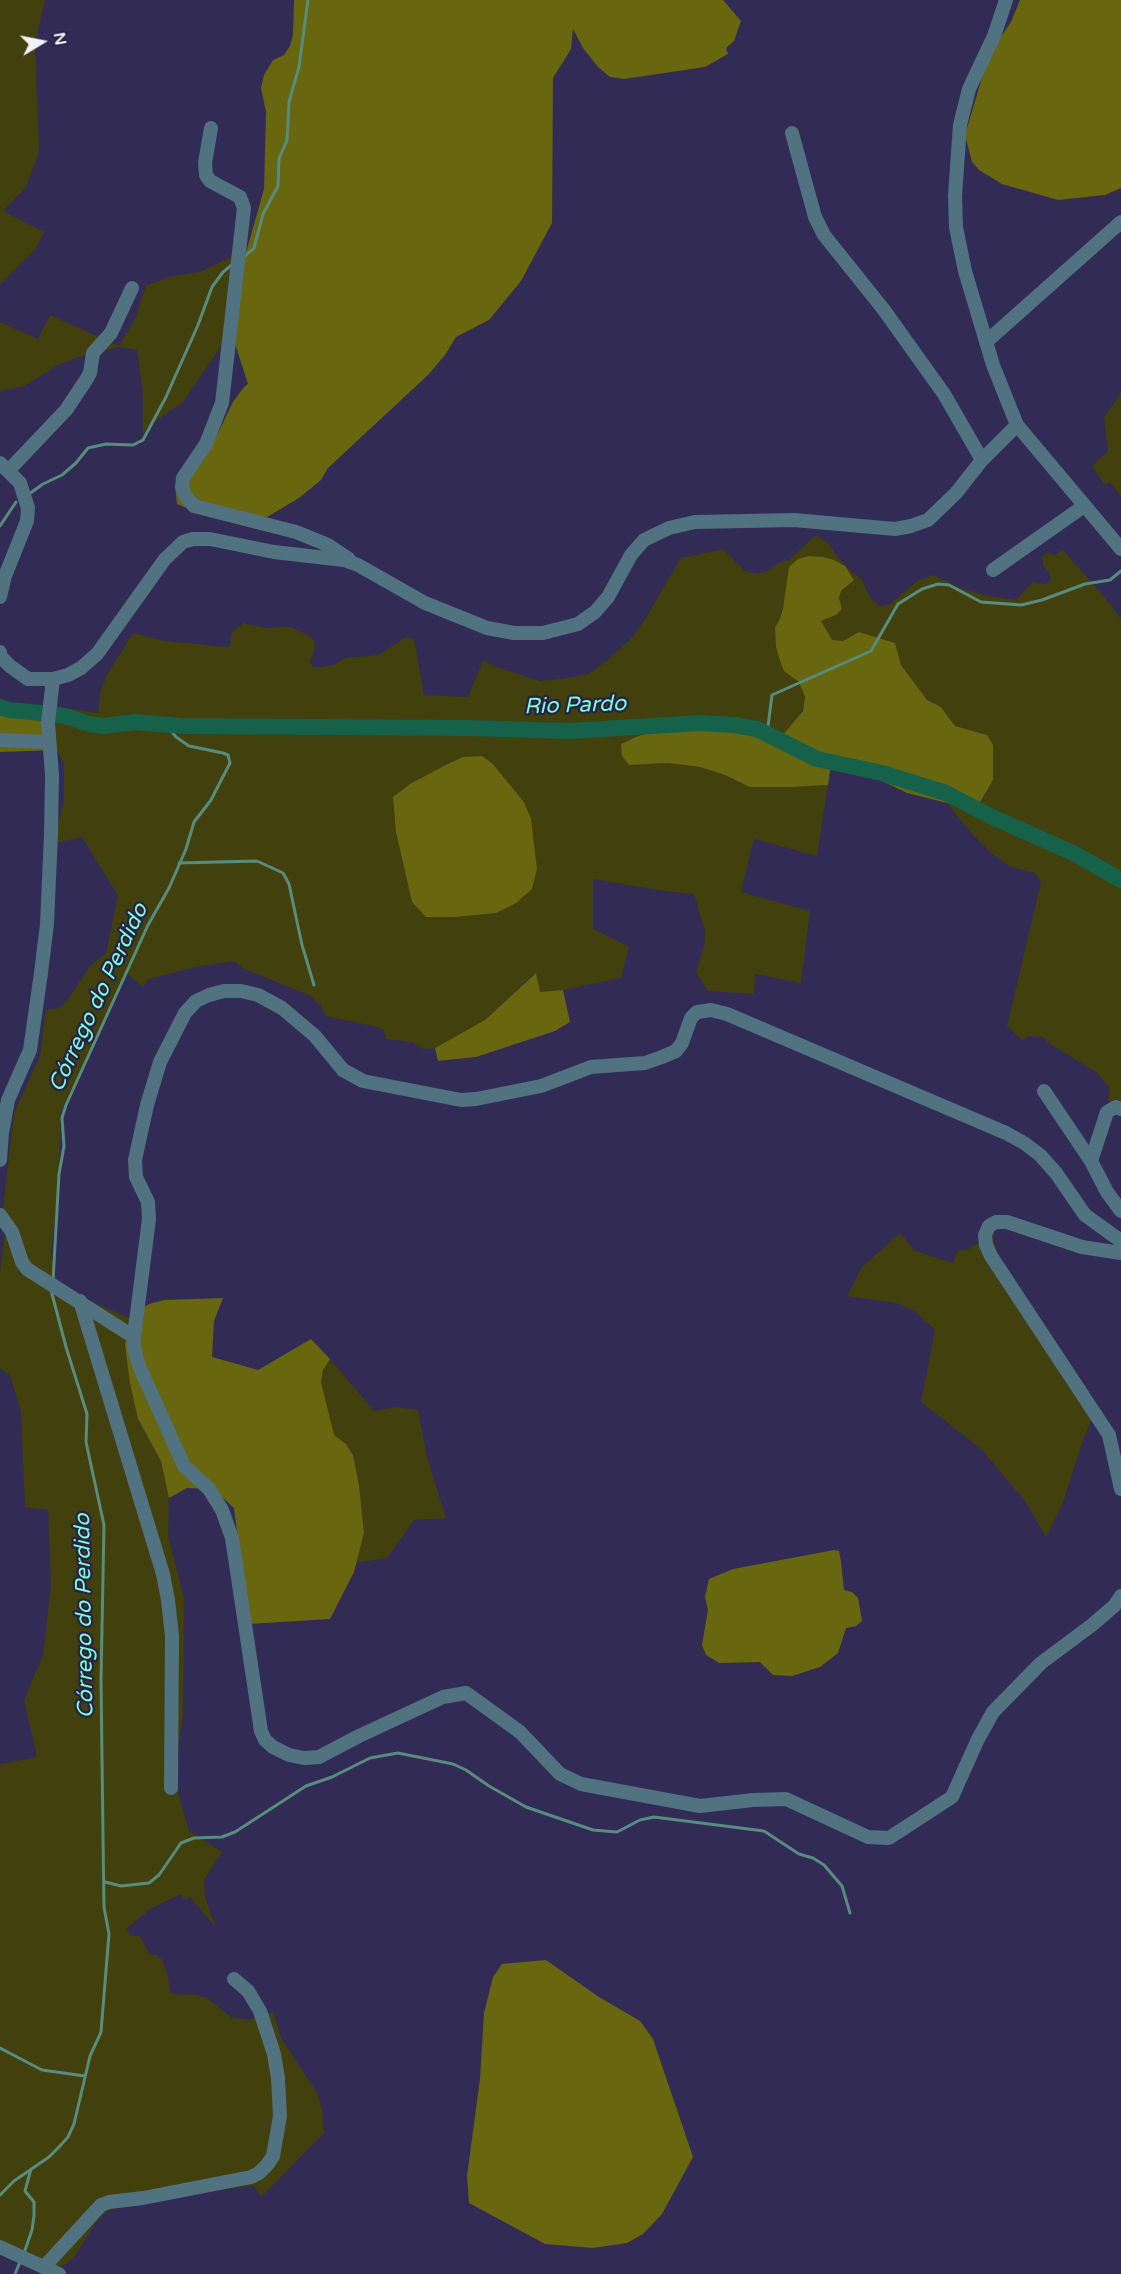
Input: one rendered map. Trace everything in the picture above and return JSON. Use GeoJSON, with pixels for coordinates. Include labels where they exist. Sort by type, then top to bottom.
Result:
{"type":"FeatureCollection","features":[{"type":"Feature","properties":{"kind":"street"},"geometry":{"type":"LineString","coordinates":[[1006,0],[994,36],[969,89],[960,125],[956,227],[965,271],[986,342],[1017,425],[1121,549]]}},
{"type":"Feature","properties":{"kind":"street"},"geometry":{"type":"LineString","coordinates":[[211,128],[205,163],[206,175],[210,181],[240,197],[244,208],[222,403],[206,444],[183,478],[182,487],[185,495],[194,506],[296,532],[328,545],[425,603],[487,628],[514,633],[543,633],[578,624],[595,612],[608,597],[631,555],[644,540],[669,528],[695,522],[794,520],[895,529],[928,520],[956,493],[982,460],[1017,425]]}},
{"type":"Feature","properties":{"kind":"street"},"geometry":{"type":"LineString","coordinates":[[792,133],[816,217],[824,235],[884,310],[944,394],[982,460]]}},
{"type":"Feature","properties":{"kind":"street"},"geometry":{"type":"LineString","coordinates":[[986,342],[1121,222]]}},
{"type":"Feature","properties":{"kind":"street"},"geometry":{"type":"LineString","coordinates":[[0,597],[5,576],[27,521],[28,508],[20,483],[5,467],[66,410],[90,373],[93,353],[111,333],[132,288]]}},
{"type":"Feature","properties":{"kind":"street"},"geometry":{"type":"LineString","coordinates":[[993,570],[1084,506]]}},
{"type":"Feature","properties":{"kind":"street"},"geometry":{"type":"LineString","coordinates":[[0,652],[1,657],[10,666],[28,679],[53,679],[81,668],[97,654],[165,559],[183,542],[193,539],[210,539],[274,552],[344,560],[358,565]]}},
{"type":"Feature","properties":{"kind":"street"},"geometry":{"type":"LineString","coordinates":[[0,1160],[8,1100],[30,1050],[47,924],[52,775],[48,723],[53,679]]}},
{"type":"Feature","properties":{"kind":"street"},"geometry":{"type":"LineString","coordinates":[[0,740],[48,742]]}},
{"type":"Feature","properties":{"kind":"street"},"geometry":{"type":"LineString","coordinates":[[1121,1241],[1085,1215],[1056,1173],[1040,1155],[1006,1133],[727,1014],[711,1010],[697,1012],[691,1018],[682,1043],[676,1051],[662,1057],[633,1064],[591,1067],[541,1086],[461,1100],[363,1081],[343,1070],[315,1036],[282,1008],[258,995],[241,991],[224,992],[196,1001],[185,1013],[160,1062],[147,1105],[135,1160],[136,1178],[148,1202],[149,1219],[134,1349],[140,1368],[184,1466],[209,1488],[222,1510],[232,1538],[261,1731],[265,1740],[273,1748],[304,1758],[319,1756],[443,1697],[466,1694],[520,1732],[560,1774],[581,1784],[700,1806],[786,1799],[868,1837],[889,1838],[952,1797],[993,1712],[1041,1663],[1092,1625],[1114,1606],[1121,1596]]}},
{"type":"Feature","properties":{"kind":"street"},"geometry":{"type":"LineString","coordinates":[[1044,1091],[1121,1211]]}},
{"type":"Feature","properties":{"kind":"street"},"geometry":{"type":"LineString","coordinates":[[1091,1161],[1107,1112],[1116,1107],[1121,1109]]}},
{"type":"Feature","properties":{"kind":"street"},"geometry":{"type":"LineString","coordinates":[[0,1215],[12,1232],[22,1262],[27,1269],[134,1337]]}},
{"type":"Feature","properties":{"kind":"street"},"geometry":{"type":"LineString","coordinates":[[1121,1252],[1082,1247],[1007,1222],[996,1222],[989,1226],[985,1235],[991,1256],[1109,1435],[1121,1489]]}},
{"type":"Feature","properties":{"kind":"street"},"geometry":{"type":"LineString","coordinates":[[80,1301],[163,1574],[168,1600],[172,1636],[171,1788]]}},
{"type":"Feature","properties":{"kind":"street"},"geometry":{"type":"LineString","coordinates":[[44,2267],[101,2205],[224,2184],[251,2177],[259,2173],[273,2156],[280,2116],[274,2054],[260,2011],[248,1991],[234,1979]]}},
{"type":"Feature","properties":{"kind":"street"},"geometry":{"type":"LineString","coordinates":[[0,2247],[58,2274]]}},
{"type":"Feature","properties":{"kind":"shaded area"},"geometry":{"type":"Polygon","coordinates":[[[0,0],[45,0],[35,43],[39,152],[26,187],[3,211],[44,232],[36,248],[0,285],[0,0]]]}},
{"type":"Feature","properties":{"kind":"shaded area"},"geometry":{"type":"Polygon","coordinates":[[[294,0],[723,0],[741,21],[734,41],[726,48],[728,54],[705,67],[624,79],[610,77],[598,67],[583,48],[573,29],[571,49],[553,78],[552,223],[521,281],[489,320],[456,337],[445,355],[428,375],[328,468],[321,480],[299,498],[262,520],[196,512],[177,504],[175,487],[215,439],[233,402],[248,384],[231,331],[233,286],[247,249],[264,189],[266,112],[261,88],[264,75],[273,60],[284,55],[290,46],[293,34],[294,0]]]}},
{"type":"Feature","properties":{"kind":"shaded area"},"geometry":{"type":"Polygon","coordinates":[[[1020,0],[1121,0],[1121,188],[1105,195],[1058,200],[1002,184],[979,170],[972,162],[965,135],[989,54],[1011,22],[1020,0]]]}},
{"type":"Feature","properties":{"kind":"shaded area"},"geometry":{"type":"Polygon","coordinates":[[[247,249],[233,286],[233,329],[182,403],[149,425],[143,436],[143,394],[137,350],[119,347],[79,357],[60,364],[24,386],[0,391],[0,322],[38,339],[50,315],[119,346],[135,319],[146,285],[173,276],[200,272],[247,249]]]}},
{"type":"Feature","properties":{"kind":"shaded area"},"geometry":{"type":"Polygon","coordinates":[[[1121,393],[1121,496],[1110,482],[1105,485],[1092,466],[1108,451],[1104,417],[1121,393]]]}},
{"type":"Feature","properties":{"kind":"shaded area"},"geometry":{"type":"Polygon","coordinates":[[[816,535],[827,542],[845,566],[861,579],[872,600],[880,606],[889,605],[917,581],[933,575],[963,589],[1016,600],[1033,582],[1046,584],[1051,580],[1049,572],[1043,566],[1042,557],[1049,552],[1053,556],[1063,550],[1121,619],[1121,1106],[1109,1102],[1109,1087],[1096,1072],[1050,1044],[1043,1037],[1029,1036],[1022,1040],[1007,1026],[1041,882],[1035,873],[1011,867],[992,854],[947,803],[979,806],[993,780],[993,745],[987,735],[955,726],[941,707],[927,700],[901,665],[895,643],[859,632],[843,641],[832,640],[820,621],[836,615],[841,591],[845,589],[785,597],[779,621],[775,627],[776,647],[785,671],[794,677],[803,689],[805,704],[797,719],[781,737],[769,737],[751,732],[693,728],[638,736],[621,744],[629,765],[669,763],[700,767],[751,787],[828,785],[817,856],[754,839],[741,892],[810,911],[801,983],[755,974],[754,994],[708,991],[696,972],[705,943],[705,931],[694,894],[593,879],[593,929],[629,947],[621,978],[563,990],[540,992],[535,973],[485,1020],[435,1048],[423,1049],[411,1042],[386,1039],[384,1030],[377,1027],[326,1016],[311,996],[242,968],[234,961],[196,967],[148,979],[143,987],[127,974],[61,1111],[58,1188],[51,1254],[58,1287],[129,1318],[125,1345],[138,1419],[161,1461],[169,1493],[168,1536],[184,1598],[183,1713],[174,1778],[189,1831],[222,1852],[204,1880],[205,1897],[216,1928],[190,1897],[185,1900],[181,1894],[150,1909],[127,1928],[130,1936],[140,1936],[149,1954],[157,1955],[162,1960],[167,1972],[170,1992],[173,1994],[207,1998],[231,2017],[248,2020],[273,2012],[281,2038],[317,2093],[322,2109],[324,2133],[261,2197],[254,2186],[241,2187],[126,2205],[107,2211],[97,2221],[74,2257],[66,2264],[53,2269],[0,2245],[0,1764],[37,1757],[24,1700],[43,1655],[51,1585],[48,1510],[25,1507],[21,1411],[10,1376],[0,1368],[0,1273],[6,1223],[2,1216],[14,1113],[40,1056],[46,1010],[60,1008],[91,965],[106,953],[118,896],[82,837],[56,843],[56,833],[64,800],[64,764],[56,748],[53,706],[98,713],[101,689],[108,673],[133,633],[165,641],[227,647],[230,646],[232,632],[243,623],[267,628],[291,627],[306,634],[314,640],[315,648],[310,661],[313,668],[334,665],[345,658],[378,655],[406,637],[414,639],[424,695],[468,697],[483,660],[496,667],[540,681],[588,674],[608,660],[633,636],[681,558],[723,549],[745,571],[757,574],[789,560],[816,535]],[[493,764],[396,832],[412,902],[427,917],[496,913],[524,802],[493,764]]]}},
{"type":"Feature","properties":{"kind":"shaded area"},"geometry":{"type":"Polygon","coordinates":[[[809,556],[834,560],[845,566],[854,580],[841,591],[839,598],[842,609],[836,615],[821,621],[832,640],[843,641],[859,632],[895,643],[901,665],[927,700],[941,707],[955,726],[987,735],[993,745],[993,780],[978,806],[947,803],[907,793],[832,757],[828,785],[750,787],[725,775],[700,767],[669,763],[629,765],[622,756],[621,744],[654,732],[693,728],[751,732],[769,737],[781,737],[803,711],[805,697],[799,682],[784,671],[781,664],[776,647],[775,627],[783,608],[789,567],[798,559],[809,556]]]}},
{"type":"Feature","properties":{"kind":"shaded area"},"geometry":{"type":"Polygon","coordinates":[[[0,715],[50,722],[57,750],[0,752],[0,715]]]}},
{"type":"Feature","properties":{"kind":"shaded area"},"geometry":{"type":"Polygon","coordinates":[[[482,756],[493,764],[524,802],[531,819],[537,869],[532,889],[516,903],[496,913],[426,917],[412,902],[396,832],[393,797],[410,784],[463,757],[482,756]]]}},
{"type":"Feature","properties":{"kind":"shaded area"},"geometry":{"type":"Polygon","coordinates":[[[536,973],[540,992],[563,990],[570,1022],[555,1031],[476,1057],[438,1061],[435,1048],[485,1020],[536,973]]]}},
{"type":"Feature","properties":{"kind":"shaded area"},"geometry":{"type":"Polygon","coordinates":[[[900,1233],[915,1251],[953,1263],[958,1250],[967,1250],[992,1234],[999,1261],[1096,1408],[1063,1503],[1046,1537],[1025,1501],[981,1449],[921,1402],[935,1330],[914,1311],[896,1303],[847,1296],[862,1267],[900,1233]]]}},
{"type":"Feature","properties":{"kind":"shaded area"},"geometry":{"type":"Polygon","coordinates":[[[223,1298],[214,1321],[212,1357],[258,1370],[311,1339],[330,1359],[323,1370],[321,1382],[334,1435],[346,1444],[353,1455],[364,1533],[354,1572],[330,1619],[249,1624],[234,1508],[213,1489],[187,1488],[169,1498],[161,1461],[138,1419],[125,1345],[129,1318],[149,1304],[164,1300],[223,1298]]]}},
{"type":"Feature","properties":{"kind":"shaded area"},"geometry":{"type":"Polygon","coordinates":[[[330,1359],[374,1411],[396,1407],[418,1410],[427,1457],[446,1518],[414,1520],[387,1558],[356,1563],[364,1533],[359,1485],[353,1455],[346,1444],[334,1435],[327,1415],[321,1382],[323,1370],[330,1359]]]}},
{"type":"Feature","properties":{"kind":"shaded area"},"geometry":{"type":"Polygon","coordinates":[[[834,1550],[839,1551],[844,1590],[852,1592],[858,1598],[862,1621],[856,1626],[846,1628],[838,1653],[820,1667],[792,1676],[773,1675],[760,1662],[719,1663],[706,1655],[702,1645],[708,1610],[705,1597],[709,1579],[733,1569],[834,1550]]]}},
{"type":"Feature","properties":{"kind":"shaded area"},"geometry":{"type":"Polygon","coordinates":[[[546,1960],[599,1997],[640,2021],[653,2039],[693,2157],[662,2214],[643,2234],[627,2243],[593,2248],[545,2244],[469,2203],[467,2176],[480,2079],[484,2013],[493,1977],[502,1964],[546,1960]]]}},
{"type":"Feature","properties":{"kind":"waterway"},"geometry":{"type":"LineString","coordinates":[[244,257],[254,248],[263,214],[278,186],[279,159],[287,140],[289,102],[299,67],[308,0]]}},
{"type":"Feature","properties":{"kind":"waterway"},"geometry":{"type":"LineString","coordinates":[[29,494],[62,475],[88,448],[106,444],[133,445],[143,440],[166,397],[212,287],[223,272],[233,264]]}},
{"type":"Feature","properties":{"kind":"waterway"},"geometry":{"type":"LineString","coordinates":[[0,526],[16,502]]}},
{"type":"Feature","properties":{"kind":"waterway"},"geometry":{"type":"LineString","coordinates":[[767,734],[772,695],[871,651],[898,604],[922,589],[938,584],[949,585],[981,602],[1021,605],[1085,584],[1110,580],[1121,571]]}},
{"type":"Feature","properties":{"kind":"waterway","name":"Rio Pardo"},"geometry":{"type":"LineString","coordinates":[[0,707],[69,717],[104,726],[135,722],[182,726],[569,731],[700,723],[734,725],[757,729],[817,759],[882,773],[946,793],[988,815],[1073,853],[1121,880]]}},
{"type":"Feature","properties":{"kind":"waterway","name":"Córrego do Perdido"},"geometry":{"type":"LineString","coordinates":[[53,1281],[59,1174],[64,1146],[62,1118],[66,1105],[148,925],[169,888],[186,849],[194,822],[211,800],[230,763],[228,755],[189,746],[176,737],[167,726]]}},
{"type":"Feature","properties":{"kind":"waterway"},"geometry":{"type":"LineString","coordinates":[[179,863],[257,861],[283,873],[289,884],[302,945],[314,985]]}},
{"type":"Feature","properties":{"kind":"waterway","name":"Córrego do Perdido"},"geometry":{"type":"LineString","coordinates":[[0,2195],[14,2181],[49,2157],[68,2137],[74,2124],[90,2056],[101,2032],[109,1934],[104,1907],[101,1680],[104,1525],[86,1442],[87,1414],[51,1290]]}},
{"type":"Feature","properties":{"kind":"waterway"},"geometry":{"type":"LineString","coordinates":[[105,1882],[121,1886],[149,1883],[159,1875],[181,1843],[194,1838],[222,1837],[235,1832],[306,1786],[332,1777],[370,1758],[398,1753],[453,1764],[526,1807],[593,1830],[617,1832],[640,1820],[654,1817],[764,1831],[799,1854],[813,1858],[824,1865],[842,1886],[850,1913]]}},
{"type":"Feature","properties":{"kind":"waterway"},"geometry":{"type":"LineString","coordinates":[[0,2048],[42,2070],[85,2076]]}},
{"type":"Feature","properties":{"kind":"waterway"},"geometry":{"type":"LineString","coordinates":[[24,2253],[34,2216],[34,2202],[25,2191],[31,2169]]}},
{"type":"Feature","properties":{"kind":"waterway"},"geometry":{"type":"LineString","coordinates":[[15,2274],[20,2262]]}}]}
